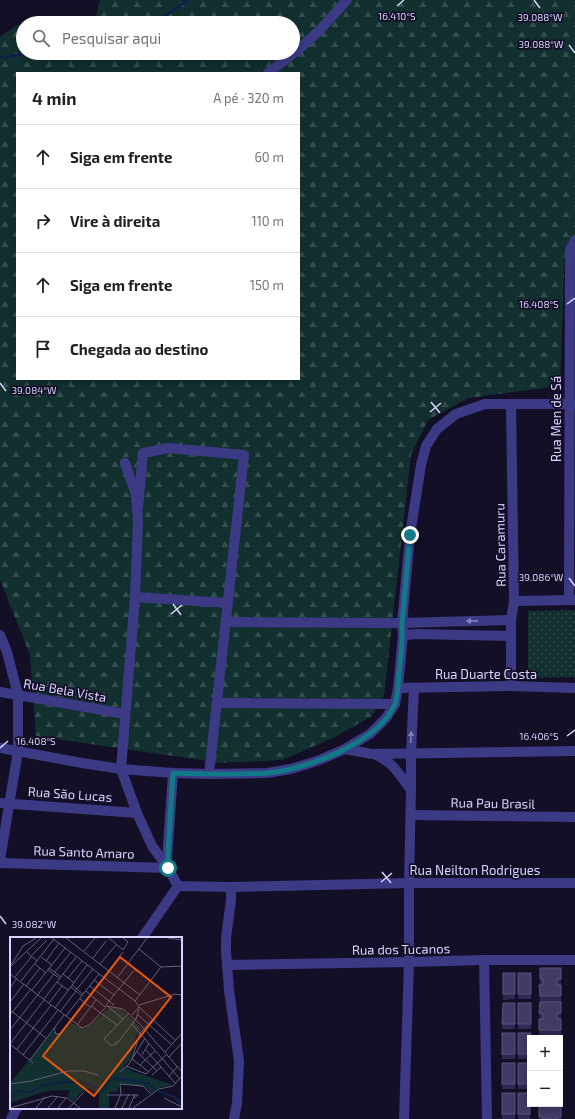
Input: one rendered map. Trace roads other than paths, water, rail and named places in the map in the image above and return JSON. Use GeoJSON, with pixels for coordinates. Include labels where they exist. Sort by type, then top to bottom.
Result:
{"type":"FeatureCollection","features":[{"type":"Feature","properties":{"kind":"street"},"geometry":{"type":"LineString","coordinates":[[300,48],[320,30],[347,0]]}},
{"type":"Feature","properties":{"kind":"street"},"geometry":{"type":"LineString","coordinates":[[269,72],[285,60]]}},
{"type":"Feature","properties":{"kind":"street","name":"Rua Men de Sá"},"geometry":{"type":"LineString","coordinates":[[572,600],[570,250],[575,240]]}},
{"type":"Feature","properties":{"kind":"street"},"geometry":{"type":"LineString","coordinates":[[0,748],[121,769],[209,774],[267,773],[290,769],[317,761],[345,749],[370,734],[386,718],[395,704],[403,635],[402,623],[410,535],[421,465],[426,446],[437,429],[456,414],[485,404],[572,404]]}},
{"type":"Feature","properties":{"kind":"street","name":"Rua Caramuru"},"geometry":{"type":"LineString","coordinates":[[511,686],[511,620],[514,601],[512,405]]}},
{"type":"Feature","properties":{"kind":"street"},"geometry":{"type":"LineString","coordinates":[[143,937],[178,886],[168,868],[152,846],[137,813],[121,769],[135,597],[138,508],[143,453],[168,448],[244,455],[209,774]]}},
{"type":"Feature","properties":{"kind":"street"},"geometry":{"type":"LineString","coordinates":[[125,463],[136,495],[138,508]]}},
{"type":"Feature","properties":{"kind":"street"},"geometry":{"type":"LineString","coordinates":[[135,597],[228,603]]}},
{"type":"Feature","properties":{"kind":"street"},"geometry":{"type":"LineString","coordinates":[[514,601],[572,600]]}},
{"type":"Feature","properties":{"kind":"street"},"geometry":{"type":"LineString","coordinates":[[226,622],[402,623],[511,620]]}},
{"type":"Feature","properties":{"kind":"street"},"geometry":{"type":"LineString","coordinates":[[0,635],[7,652],[18,696],[18,751],[5,803],[0,861]]}},
{"type":"Feature","properties":{"kind":"street"},"geometry":{"type":"LineString","coordinates":[[403,635],[511,636]]}},
{"type":"Feature","properties":{"kind":"street","name":"Rua Duarte Costa"},"geometry":{"type":"LineString","coordinates":[[398,688],[511,686],[575,688]]}},
{"type":"Feature","properties":{"kind":"street"},"geometry":{"type":"LineString","coordinates":[[404,1119],[409,962],[410,752],[414,688]]}},
{"type":"Feature","properties":{"kind":"street","name":"Rua Bela Vista"},"geometry":{"type":"LineString","coordinates":[[0,692],[125,714]]}},
{"type":"Feature","properties":{"kind":"street"},"geometry":{"type":"LineString","coordinates":[[217,703],[395,704]]}},
{"type":"Feature","properties":{"kind":"street"},"geometry":{"type":"LineString","coordinates":[[345,749],[372,754],[382,758],[392,765],[411,790]]}},
{"type":"Feature","properties":{"kind":"street"},"geometry":{"type":"LineString","coordinates":[[372,754],[410,752],[575,751]]}},
{"type":"Feature","properties":{"kind":"street"},"geometry":{"type":"LineString","coordinates":[[168,868],[173,773]]}},
{"type":"Feature","properties":{"kind":"street","name":"Rua São Lucas"},"geometry":{"type":"LineString","coordinates":[[5,803],[137,813]]}},
{"type":"Feature","properties":{"kind":"street","name":"Rua Pau Brasil"},"geometry":{"type":"LineString","coordinates":[[410,815],[575,817]]}},
{"type":"Feature","properties":{"kind":"street","name":"Rua Santo Amaro"},"geometry":{"type":"LineString","coordinates":[[0,861],[168,868]]}},
{"type":"Feature","properties":{"kind":"street","name":"Rua Neilton Rodrigues"},"geometry":{"type":"LineString","coordinates":[[178,886],[231,888],[409,883],[575,883]]}},
{"type":"Feature","properties":{"kind":"street"},"geometry":{"type":"LineString","coordinates":[[231,888],[226,938],[227,965],[239,1061],[237,1103],[234,1119]]}},
{"type":"Feature","properties":{"kind":"street"},"geometry":{"type":"LineString","coordinates":[[484,960],[487,1119]]}},
{"type":"Feature","properties":{"kind":"street","name":"Rua dos Tucanos"},"geometry":{"type":"LineString","coordinates":[[227,965],[484,960],[575,960]]}},
{"type":"Feature","properties":{"kind":"street"},"geometry":{"type":"LineString","coordinates":[[11,1119],[16,1109]]}},
{"type":"Feature","properties":{"kind":"waterway"},"geometry":{"type":"LineString","coordinates":[[165,16],[188,0]]}},
{"type":"Feature","properties":{"kind":"waterway"},"geometry":{"type":"LineString","coordinates":[[0,58],[16,55]]}}]}
